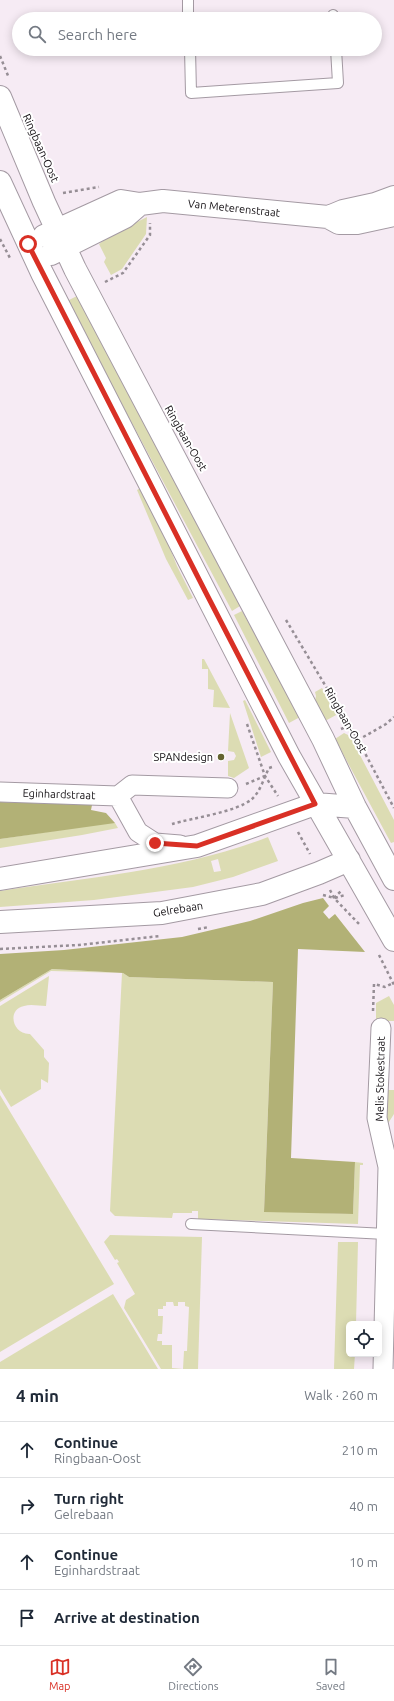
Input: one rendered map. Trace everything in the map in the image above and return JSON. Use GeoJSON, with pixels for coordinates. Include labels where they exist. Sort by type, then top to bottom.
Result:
{"type":"FeatureCollection","features":[{"type":"Feature","properties":{"kind":"main road","name":"Ringbaan-Oost"},"geometry":{"type":"LineString","coordinates":[[6,89],[65,233],[323,739],[360,816],[394,879]]}},
{"type":"Feature","properties":{"kind":"main road"},"geometry":{"type":"LineString","coordinates":[[0,182],[32,252],[284,747],[315,804],[349,860],[386,947]]}},
{"type":"Feature","properties":{"kind":"main road","name":"Van Meterenstraat"},"geometry":{"type":"LineString","coordinates":[[328,218],[343,211],[375,204],[394,197]]}},
{"type":"Feature","properties":{"kind":"main road","name":"Van Meterenstraat"},"geometry":{"type":"LineString","coordinates":[[65,233],[121,201],[140,204],[163,201],[328,218],[339,223],[357,223],[394,215]]}},
{"type":"Feature","properties":{"kind":"main road"},"geometry":{"type":"LineString","coordinates":[[32,252],[65,233]]}},
{"type":"Feature","properties":{"kind":"main road"},"geometry":{"type":"LineString","coordinates":[[0,879],[197,846],[315,804],[360,816],[349,860]]}},
{"type":"Feature","properties":{"kind":"main road","name":"Gelrebaan"},"geometry":{"type":"LineString","coordinates":[[0,922],[162,913],[262,894],[349,860]]}},
{"type":"Feature","properties":{"kind":"street"},"geometry":{"type":"LineString","coordinates":[[197,846],[155,843],[138,832],[118,796],[132,785],[228,788]]}},
{"type":"Feature","properties":{"kind":"street","name":"Eginhardstraat"},"geometry":{"type":"LineString","coordinates":[[0,792],[118,796]]}},
{"type":"Feature","properties":{"kind":"street","name":"Melis Stokestraat"},"geometry":{"type":"LineString","coordinates":[[381,1028],[377,1118],[388,1166],[383,1369]]}},
{"type":"Feature","properties":{"kind":"lane"},"geometry":{"type":"LineString","coordinates":[[188,0],[188,12]]}},
{"type":"Feature","properties":{"kind":"lane"},"geometry":{"type":"LineString","coordinates":[[190,56],[191,94],[338,82],[336,56]]}},
{"type":"Feature","properties":{"kind":"lane"},"geometry":{"type":"LineString","coordinates":[[191,1224],[386,1234]]}},
{"type":"Feature","properties":{"kind":"path"},"geometry":{"type":"LineString","coordinates":[[0,56],[6,89]]}},
{"type":"Feature","properties":{"kind":"path","name":"Ringbaan-Oost"},"geometry":{"type":"LineString","coordinates":[[61,193],[65,233]]}},
{"type":"Feature","properties":{"kind":"path"},"geometry":{"type":"LineString","coordinates":[[105,282],[123,272],[150,235],[150,216],[140,204]]}},
{"type":"Feature","properties":{"kind":"path"},"geometry":{"type":"LineString","coordinates":[[102,277],[108,289]]}},
{"type":"Feature","properties":{"kind":"path","name":"Ringbaan-Oost"},"geometry":{"type":"LineString","coordinates":[[283,615],[358,740],[394,808]]}},
{"type":"Feature","properties":{"kind":"path"},"geometry":{"type":"LineString","coordinates":[[358,740],[386,724],[394,717]]}},
{"type":"Feature","properties":{"kind":"path"},"geometry":{"type":"LineString","coordinates":[[334,898],[351,914],[364,930]]}},
{"type":"Feature","properties":{"kind":"path"},"geometry":{"type":"LineString","coordinates":[[0,949],[24,949],[131,939]]}},
{"type":"Feature","properties":{"kind":"path"},"geometry":{"type":"LineString","coordinates":[[381,1028],[372,1024],[374,984],[385,987],[393,984],[386,947]]}},
{"type":"Feature","properties":{"kind":"green space"},"geometry":{"type":"Polygon","coordinates":[[[147,217],[146,234],[122,269],[111,275],[104,262],[106,258],[99,244],[111,235],[147,217]]]}},
{"type":"Feature","properties":{"kind":"green space"},"geometry":{"type":"Polygon","coordinates":[[[77,296],[240,606],[232,611],[67,301],[77,296]]]}},
{"type":"Feature","properties":{"kind":"green space"},"geometry":{"type":"Polygon","coordinates":[[[145,485],[177,566],[193,598],[188,600],[166,559],[137,490],[145,485]]]}},
{"type":"Feature","properties":{"kind":"green space"},"geometry":{"type":"Polygon","coordinates":[[[242,611],[300,717],[289,723],[234,615],[242,611]]]}},
{"type":"Feature","properties":{"kind":"green space"},"geometry":{"type":"Polygon","coordinates":[[[202,659],[204,659],[230,708],[213,707],[214,690],[208,689],[208,669],[202,669],[202,659]]]}},
{"type":"Feature","properties":{"kind":"green space"},"geometry":{"type":"Polygon","coordinates":[[[322,688],[338,714],[325,721],[315,701],[315,692],[322,688]]]}},
{"type":"Feature","properties":{"kind":"green space"},"geometry":{"type":"Polygon","coordinates":[[[245,700],[271,752],[261,757],[243,701],[245,700]]]}},
{"type":"Feature","properties":{"kind":"green space"},"geometry":{"type":"Polygon","coordinates":[[[230,713],[249,768],[234,778],[228,776],[228,761],[234,760],[236,756],[234,752],[228,751],[230,713]]]}},
{"type":"Feature","properties":{"kind":"green space"},"geometry":{"type":"Polygon","coordinates":[[[344,733],[350,736],[394,820],[394,842],[391,843],[335,739],[344,733]]]}},
{"type":"Feature","properties":{"kind":"green space"},"geometry":{"type":"Polygon","coordinates":[[[115,823],[118,828],[0,848],[0,839],[115,823]]]}},
{"type":"Feature","properties":{"kind":"green space"},"geometry":{"type":"Polygon","coordinates":[[[268,837],[278,861],[233,877],[193,887],[94,900],[0,907],[0,891],[170,865],[236,848],[268,837]],[[218,859],[211,861],[214,872],[221,871],[218,859]]]}},
{"type":"Feature","properties":{"kind":"green space"},"geometry":{"type":"Polygon","coordinates":[[[52,969],[123,973],[129,977],[273,982],[264,1211],[353,1214],[355,1162],[363,1163],[363,1165],[360,1165],[358,1224],[198,1219],[198,1211],[192,1211],[192,1213],[173,1213],[172,1218],[115,1216],[110,1211],[122,973],[51,971],[0,1002],[0,1000],[52,969]]]}},
{"type":"Feature","properties":{"kind":"green space"},"geometry":{"type":"Polygon","coordinates":[[[49,976],[46,1006],[32,1005],[18,1008],[14,1017],[14,1022],[19,1031],[30,1034],[44,1050],[44,1057],[49,1063],[48,1083],[41,1079],[41,1089],[11,1107],[0,1089],[0,1006],[49,976]]]}},
{"type":"Feature","properties":{"kind":"green space"},"geometry":{"type":"Polygon","coordinates":[[[389,996],[394,1005],[394,1021],[376,1021],[376,1003],[389,996]]]}},
{"type":"Feature","properties":{"kind":"green space"},"geometry":{"type":"Polygon","coordinates":[[[387,1090],[394,1090],[394,1114],[387,1125],[385,1092],[387,1090]]]}},
{"type":"Feature","properties":{"kind":"green space"},"geometry":{"type":"Polygon","coordinates":[[[0,1095],[114,1284],[0,1352],[0,1095]]]}},
{"type":"Feature","properties":{"kind":"green space"},"geometry":{"type":"Polygon","coordinates":[[[110,1235],[202,1237],[198,1369],[183,1369],[161,1369],[124,1308],[126,1300],[135,1294],[117,1263],[119,1262],[117,1259],[115,1260],[104,1242],[110,1235]],[[166,1302],[166,1306],[163,1306],[163,1309],[158,1309],[158,1316],[163,1316],[162,1334],[158,1334],[157,1341],[162,1341],[162,1345],[172,1345],[172,1368],[183,1369],[184,1351],[187,1351],[189,1307],[185,1306],[185,1302],[178,1302],[178,1306],[174,1306],[173,1302],[166,1302]]]}},
{"type":"Feature","properties":{"kind":"green space"},"geometry":{"type":"Polygon","coordinates":[[[338,1242],[358,1242],[356,1321],[346,1321],[346,1357],[355,1357],[354,1369],[334,1369],[338,1242]]]}},
{"type":"Feature","properties":{"kind":"green space"},"geometry":{"type":"Polygon","coordinates":[[[113,1294],[158,1369],[0,1369],[0,1362],[113,1294]]]}},
{"type":"Feature","properties":{"kind":"shaded area"},"geometry":{"type":"Polygon","coordinates":[[[0,802],[92,805],[91,810],[106,813],[115,823],[0,839],[0,802]]]}},
{"type":"Feature","properties":{"kind":"shaded area"},"geometry":{"type":"Polygon","coordinates":[[[323,898],[329,906],[323,912],[329,919],[335,914],[365,952],[298,949],[291,1158],[355,1162],[353,1214],[264,1212],[273,982],[129,977],[123,973],[52,969],[0,1000],[0,954],[64,950],[182,937],[250,921],[303,903],[323,898]]]}},
{"type":"Feature","properties":{"kind":"place","name":"SPANdesign"},"geometry":{"type":"Point","coordinates":[221,757]}},
{"type":"Feature","properties":{"kind":"route"},"geometry":{"type":"LineString","coordinates":[[28,244],[289,756],[315,804],[288,812],[197,846],[155,843]]}}]}
